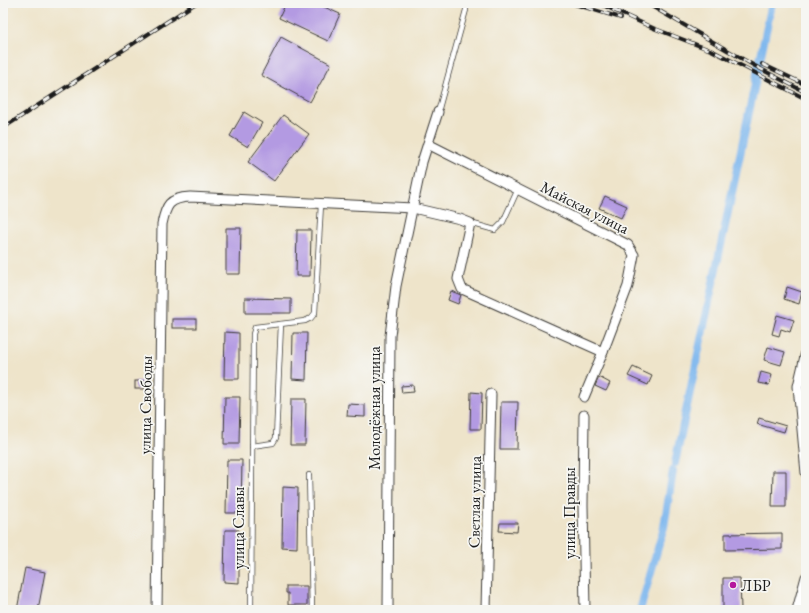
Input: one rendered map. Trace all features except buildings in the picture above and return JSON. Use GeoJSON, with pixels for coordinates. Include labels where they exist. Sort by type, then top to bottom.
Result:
{"type":"FeatureCollection","features":[{"type":"Feature","properties":{"kind":"street","name":"Молодёжная улица"},"geometry":{"type":"LineString","coordinates":[[388,610],[390,336],[396,286],[422,162],[438,112]]}},
{"type":"Feature","properties":{"kind":"street","name":"Майская улица"},"geometry":{"type":"LineString","coordinates":[[428,144],[628,245],[634,254],[628,286],[584,397]]}},
{"type":"Feature","properties":{"kind":"street","name":"улица Свободы"},"geometry":{"type":"LineString","coordinates":[[158,610],[162,224],[165,211],[170,202],[178,198],[190,197],[320,204]]}},
{"type":"Feature","properties":{"kind":"street"},"geometry":{"type":"LineString","coordinates":[[320,204],[413,208],[460,218],[470,223],[458,279],[462,289],[603,352]]}},
{"type":"Feature","properties":{"kind":"street"},"geometry":{"type":"LineString","coordinates":[[806,352],[798,386],[806,473]]}},
{"type":"Feature","properties":{"kind":"street","name":"Светлая улица"},"geometry":{"type":"LineString","coordinates":[[486,610],[491,394]]}},
{"type":"Feature","properties":{"kind":"street","name":"улица Правды"},"geometry":{"type":"LineString","coordinates":[[584,415],[583,505],[585,610]]}},
{"type":"Feature","properties":{"kind":"street"},"geometry":{"type":"LineString","coordinates":[[797,610],[806,577]]}},
{"type":"Feature","properties":{"kind":"lane"},"geometry":{"type":"LineString","coordinates":[[438,112],[466,10],[466,3]]}},
{"type":"Feature","properties":{"kind":"lane"},"geometry":{"type":"LineString","coordinates":[[470,223],[495,230],[502,222],[518,189]]}},
{"type":"Feature","properties":{"kind":"lane","name":"улица Славы"},"geometry":{"type":"LineString","coordinates":[[251,610],[253,334],[255,327],[305,321],[312,318],[316,313],[320,204]]}},
{"type":"Feature","properties":{"kind":"lane"},"geometry":{"type":"LineString","coordinates":[[252,446],[273,443],[276,438],[281,324]]}},
{"type":"Feature","properties":{"kind":"lane"},"geometry":{"type":"LineString","coordinates":[[309,475],[312,610]]}},
{"type":"Feature","properties":{"kind":"waterway"},"geometry":{"type":"LineString","coordinates":[[675,463],[772,3]]}},
{"type":"Feature","properties":{"kind":"waterway"},"geometry":{"type":"LineString","coordinates":[[640,610],[664,527],[673,471]]}},
{"type":"Feature","properties":{"kind":"railway"},"geometry":{"type":"LineString","coordinates":[[3,128],[196,3]]}},
{"type":"Feature","properties":{"kind":"railway"},"geometry":{"type":"LineString","coordinates":[[571,3],[621,18]]}},
{"type":"Feature","properties":{"kind":"railway"},"geometry":{"type":"LineString","coordinates":[[598,3],[653,28],[713,51],[806,99]]}},
{"type":"Feature","properties":{"kind":"railway"},"geometry":{"type":"LineString","coordinates":[[646,3],[753,65],[803,91]]}},
{"type":"Feature","properties":{"kind":"railway"},"geometry":{"type":"LineString","coordinates":[[762,64],[806,85]]}},
{"type":"Feature","properties":{"kind":"place","name":"ЛБР"},"geometry":{"type":"Point","coordinates":[733,585]}}]}
